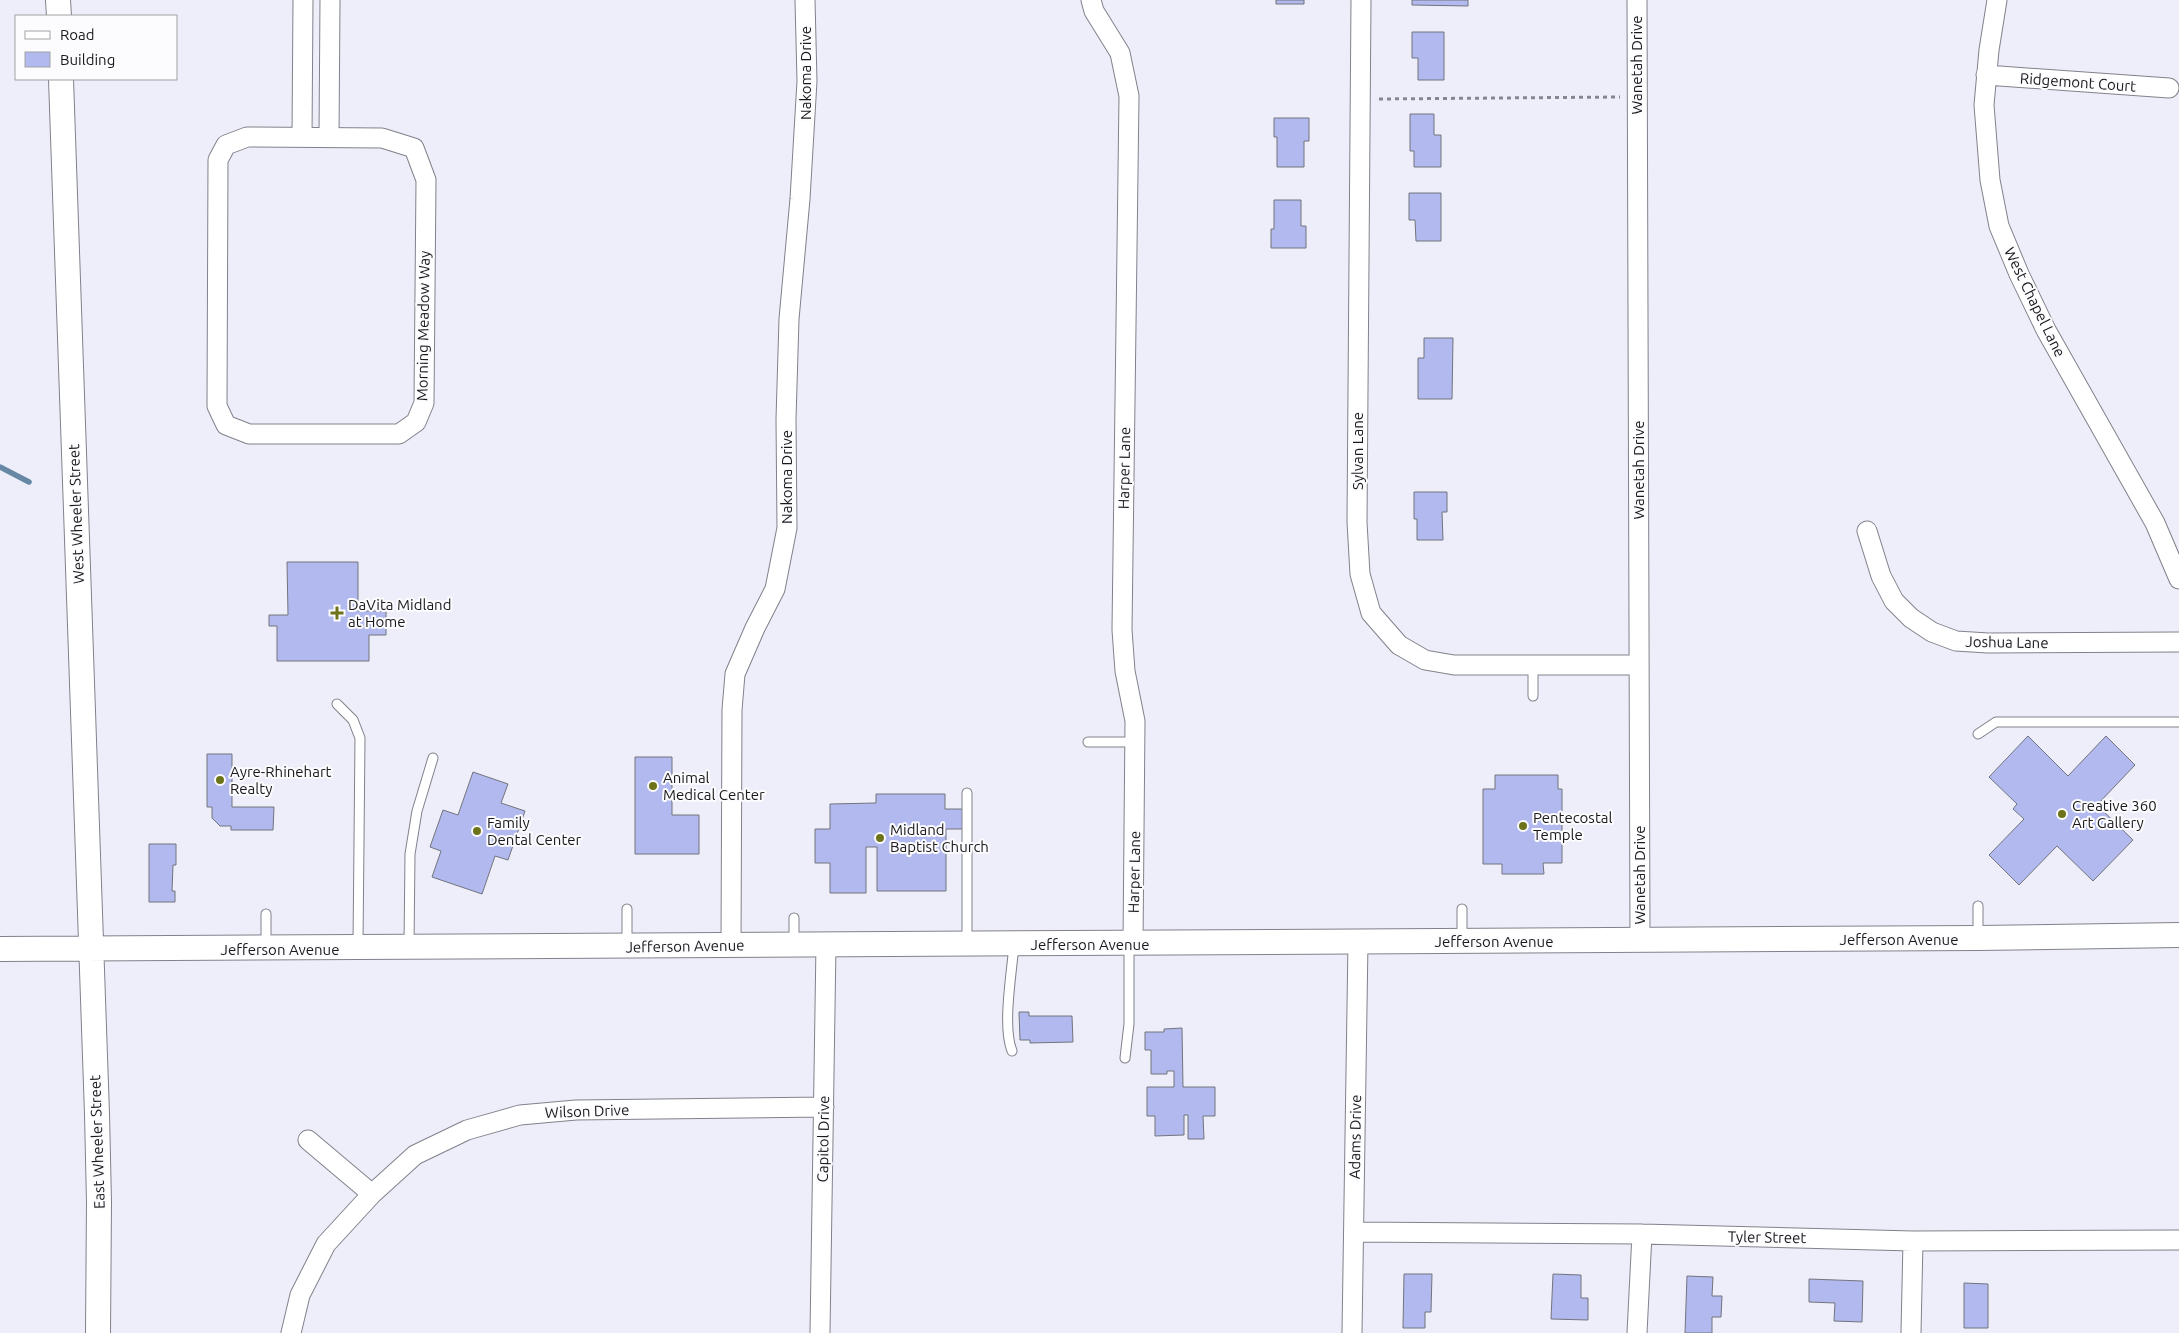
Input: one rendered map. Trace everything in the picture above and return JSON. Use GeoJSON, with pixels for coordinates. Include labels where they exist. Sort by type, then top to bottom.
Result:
{"type":"FeatureCollection","features":[{"type":"Feature","properties":{"kind":"street"},"geometry":{"type":"LineString","coordinates":[[58,0],[59,15]]}},
{"type":"Feature","properties":{"kind":"street"},"geometry":{"type":"LineString","coordinates":[[302,137],[303,0]]}},
{"type":"Feature","properties":{"kind":"street"},"geometry":{"type":"LineString","coordinates":[[330,0],[330,137]]}},
{"type":"Feature","properties":{"kind":"street","name":"Nakoma Drive"},"geometry":{"type":"LineString","coordinates":[[731,945],[732,710],[735,674],[775,589],[787,528],[786,419],[789,319],[800,199],[807,81],[805,0]]}},
{"type":"Feature","properties":{"kind":"street","name":"Harper Lane"},"geometry":{"type":"LineString","coordinates":[[1091,0],[1094,12],[1120,53],[1129,96],[1122,630],[1125,671],[1135,721],[1131,944]]}},
{"type":"Feature","properties":{"kind":"street","name":"Sylvan Lane"},"geometry":{"type":"LineString","coordinates":[[1361,0],[1357,522],[1360,574],[1371,613],[1399,645],[1425,660],[1454,665],[1639,665]]}},
{"type":"Feature","properties":{"kind":"street","name":"Wanetah Drive"},"geometry":{"type":"LineString","coordinates":[[1637,0],[1640,940]]}},
{"type":"Feature","properties":{"kind":"street","name":"West Chapel Lane"},"geometry":{"type":"LineString","coordinates":[[1996,0],[1984,105],[1985,140],[1999,226],[2019,274],[2046,330],[2155,522],[2179,579]]}},
{"type":"Feature","properties":{"kind":"street","name":"Ridgemont Court"},"geometry":{"type":"LineString","coordinates":[[1986,75],[2169,88]]}},
{"type":"Feature","properties":{"kind":"street","name":"West Wheeler Street"},"geometry":{"type":"LineString","coordinates":[[61,80],[90,950]]}},
{"type":"Feature","properties":{"kind":"street","name":"Morning Meadow Way"},"geometry":{"type":"LineString","coordinates":[[247,137],[302,137],[382,138],[414,148],[426,180],[424,403],[416,422],[399,434],[249,434],[226,425],[217,406],[218,160],[226,145],[247,137]]}},
{"type":"Feature","properties":{"kind":"street","name":"Joshua Lane"},"geometry":{"type":"LineString","coordinates":[[1867,531],[1881,576],[1894,601],[1911,618],[1932,632],[1956,641],[1988,643],[2179,642]]}},
{"type":"Feature","properties":{"kind":"street","name":"Jefferson Avenue"},"geometry":{"type":"LineString","coordinates":[[0,949],[1131,944],[2179,935]]}},
{"type":"Feature","properties":{"kind":"street","name":"Adams Drive"},"geometry":{"type":"LineString","coordinates":[[1352,1333],[1358,942]]}},
{"type":"Feature","properties":{"kind":"street","name":"Capitol Drive"},"geometry":{"type":"LineString","coordinates":[[820,1333],[826,944]]}},
{"type":"Feature","properties":{"kind":"street","name":"East Wheeler Street"},"geometry":{"type":"LineString","coordinates":[[90,950],[99,1202],[98,1333]]}},
{"type":"Feature","properties":{"kind":"street","name":"Wilson Drive"},"geometry":{"type":"LineString","coordinates":[[291,1333],[300,1295],[326,1244],[372,1194],[415,1155],[467,1130],[520,1115],[576,1110],[824,1107]]}},
{"type":"Feature","properties":{"kind":"street"},"geometry":{"type":"LineString","coordinates":[[308,1140],[372,1194]]}},
{"type":"Feature","properties":{"kind":"street","name":"Tyler Street"},"geometry":{"type":"LineString","coordinates":[[1354,1232],[1642,1234],[1913,1241],[2179,1240]]}},
{"type":"Feature","properties":{"kind":"street"},"geometry":{"type":"LineString","coordinates":[[1637,1333],[1642,1234]]}},
{"type":"Feature","properties":{"kind":"street"},"geometry":{"type":"LineString","coordinates":[[1912,1333],[1913,1241]]}},
{"type":"Feature","properties":{"kind":"lane"},"geometry":{"type":"LineString","coordinates":[[1533,665],[1533,696]]}},
{"type":"Feature","properties":{"kind":"lane"},"geometry":{"type":"LineString","coordinates":[[337,704],[353,720],[360,738],[358,948]]}},
{"type":"Feature","properties":{"kind":"lane"},"geometry":{"type":"LineString","coordinates":[[1978,734],[1996,722],[2179,722]]}},
{"type":"Feature","properties":{"kind":"lane"},"geometry":{"type":"LineString","coordinates":[[1088,742],[1135,742]]}},
{"type":"Feature","properties":{"kind":"lane"},"geometry":{"type":"LineString","coordinates":[[409,948],[410,854],[417,810],[433,758]]}},
{"type":"Feature","properties":{"kind":"lane"},"geometry":{"type":"LineString","coordinates":[[967,944],[969,797]]}},
{"type":"Feature","properties":{"kind":"lane"},"geometry":{"type":"LineString","coordinates":[[1978,906],[1978,938]]}},
{"type":"Feature","properties":{"kind":"lane"},"geometry":{"type":"LineString","coordinates":[[626,909],[626,946]]}},
{"type":"Feature","properties":{"kind":"lane"},"geometry":{"type":"LineString","coordinates":[[1462,909],[1462,941]]}},
{"type":"Feature","properties":{"kind":"lane"},"geometry":{"type":"LineString","coordinates":[[266,914],[266,949]]}},
{"type":"Feature","properties":{"kind":"lane"},"geometry":{"type":"LineString","coordinates":[[794,918],[794,945]]}},
{"type":"Feature","properties":{"kind":"lane"},"geometry":{"type":"LineString","coordinates":[[1012,1051],[1008,1042],[1008,1019],[1014,944]]}},
{"type":"Feature","properties":{"kind":"lane"},"geometry":{"type":"LineString","coordinates":[[1125,1058],[1129,1024],[1131,944]]}},
{"type":"Feature","properties":{"kind":"path"},"geometry":{"type":"LineString","coordinates":[[1360,100],[1636,97]]}},
{"type":"Feature","properties":{"kind":"building"},"geometry":{"type":"Polygon","coordinates":[[[1276,0],[1304,0],[1304,4],[1276,4],[1276,0]]]}},
{"type":"Feature","properties":{"kind":"building"},"geometry":{"type":"Polygon","coordinates":[[[1412,0],[1468,0],[1468,6],[1412,5],[1412,0]]]}},
{"type":"Feature","properties":{"kind":"building"},"geometry":{"type":"Polygon","coordinates":[[[1412,32],[1444,32],[1444,80],[1418,80],[1418,58],[1412,58],[1412,32]]]}},
{"type":"Feature","properties":{"kind":"building"},"geometry":{"type":"Polygon","coordinates":[[[1410,114],[1434,114],[1434,135],[1441,135],[1441,167],[1414,167],[1414,151],[1410,151],[1410,114]]]}},
{"type":"Feature","properties":{"kind":"building"},"geometry":{"type":"Polygon","coordinates":[[[1274,118],[1309,118],[1309,141],[1304,141],[1304,167],[1277,167],[1277,137],[1274,137],[1274,118]]]}},
{"type":"Feature","properties":{"kind":"building"},"geometry":{"type":"Polygon","coordinates":[[[1409,193],[1441,193],[1441,241],[1416,241],[1415,220],[1409,220],[1409,193]]]}},
{"type":"Feature","properties":{"kind":"building"},"geometry":{"type":"Polygon","coordinates":[[[1274,200],[1301,200],[1301,226],[1306,226],[1306,248],[1271,248],[1271,229],[1274,229],[1274,200]]]}},
{"type":"Feature","properties":{"kind":"building"},"geometry":{"type":"Polygon","coordinates":[[[1424,338],[1453,338],[1452,399],[1418,399],[1418,358],[1424,358],[1424,338]]]}},
{"type":"Feature","properties":{"kind":"building"},"geometry":{"type":"Polygon","coordinates":[[[1414,492],[1447,492],[1447,512],[1442,512],[1443,540],[1417,540],[1417,519],[1414,519],[1414,492]]]}},
{"type":"Feature","properties":{"kind":"building","name":"DaVita Midland at Home"},"geometry":{"type":"Polygon","coordinates":[[[287,562],[358,562],[358,611],[386,611],[386,635],[369,635],[369,661],[277,661],[277,626],[269,626],[269,615],[288,615],[287,562]]]}},
{"type":"Feature","properties":{"kind":"building","name":"Creative 360 Art Gallery"},"geometry":{"type":"Polygon","coordinates":[[[2028,736],[2068,776],[2106,736],[2135,765],[2097,805],[2133,840],[2093,881],[2057,846],[2019,885],[1989,855],[2024,819],[2013,809],[2017,804],[1989,777],[2028,736]]]}},
{"type":"Feature","properties":{"kind":"building","name":"Ayre-Rhinehart Realty"},"geometry":{"type":"Polygon","coordinates":[[[207,754],[232,754],[232,807],[274,807],[273,830],[231,830],[231,826],[220,826],[212,818],[212,807],[207,807],[207,754]]]}},
{"type":"Feature","properties":{"kind":"building","name":"Animal Medical Center"},"geometry":{"type":"Polygon","coordinates":[[[635,757],[672,757],[672,815],[699,815],[699,854],[635,854],[635,757]]]}},
{"type":"Feature","properties":{"kind":"building","name":"Family Dental Center"},"geometry":{"type":"Polygon","coordinates":[[[473,772],[508,784],[501,803],[525,811],[508,860],[495,856],[482,894],[432,877],[441,851],[430,847],[443,810],[458,815],[473,772]]]}},
{"type":"Feature","properties":{"kind":"building","name":"Pentecostal Temple"},"geometry":{"type":"Polygon","coordinates":[[[1495,775],[1558,775],[1558,789],[1562,789],[1562,863],[1543,863],[1544,874],[1502,874],[1502,864],[1483,864],[1483,789],[1495,789],[1495,775]]]}},
{"type":"Feature","properties":{"kind":"building","name":"Midland Baptist Church"},"geometry":{"type":"Polygon","coordinates":[[[876,794],[945,794],[945,809],[964,809],[964,829],[946,829],[946,891],[877,891],[877,847],[866,847],[866,893],[830,893],[830,863],[815,863],[815,829],[830,829],[830,804],[876,803],[876,794]]]}},
{"type":"Feature","properties":{"kind":"building"},"geometry":{"type":"Polygon","coordinates":[[[149,844],[176,844],[176,865],[173,865],[172,891],[175,891],[175,902],[149,902],[149,844]]]}},
{"type":"Feature","properties":{"kind":"building"},"geometry":{"type":"Polygon","coordinates":[[[1019,1012],[1029,1012],[1029,1016],[1072,1016],[1073,1042],[1030,1043],[1030,1040],[1020,1040],[1019,1012]]]}},
{"type":"Feature","properties":{"kind":"building"},"geometry":{"type":"Polygon","coordinates":[[[1182,1028],[1183,1087],[1215,1087],[1215,1116],[1203,1116],[1204,1139],[1188,1139],[1188,1115],[1184,1115],[1184,1135],[1155,1136],[1155,1116],[1147,1116],[1147,1087],[1174,1087],[1174,1071],[1167,1071],[1167,1074],[1151,1074],[1151,1050],[1145,1050],[1145,1032],[1164,1032],[1164,1029],[1182,1028]]]}},
{"type":"Feature","properties":{"kind":"building"},"geometry":{"type":"Polygon","coordinates":[[[1404,1274],[1432,1274],[1431,1312],[1425,1312],[1425,1328],[1403,1328],[1404,1274]]]}},
{"type":"Feature","properties":{"kind":"building"},"geometry":{"type":"Polygon","coordinates":[[[1553,1274],[1581,1275],[1581,1298],[1588,1298],[1588,1320],[1551,1319],[1553,1274]]]}},
{"type":"Feature","properties":{"kind":"building"},"geometry":{"type":"Polygon","coordinates":[[[1687,1276],[1713,1277],[1712,1296],[1722,1296],[1721,1317],[1712,1317],[1712,1333],[1685,1333],[1687,1276]]]}},
{"type":"Feature","properties":{"kind":"building"},"geometry":{"type":"Polygon","coordinates":[[[1809,1279],[1863,1281],[1862,1322],[1834,1321],[1835,1303],[1809,1302],[1809,1279]]]}},
{"type":"Feature","properties":{"kind":"building"},"geometry":{"type":"Polygon","coordinates":[[[1964,1283],[1988,1284],[1988,1328],[1964,1328],[1964,1283]]]}},
{"type":"Feature","properties":{"kind":"waterway"},"geometry":{"type":"LineString","coordinates":[[0,467],[29,482]]}},
{"type":"Feature","properties":{"kind":"place","name":"DaVita Midland at Home"},"geometry":{"type":"Point","coordinates":[337,613]}},
{"type":"Feature","properties":{"kind":"place","name":"Ayre-Rhinehart Realty"},"geometry":{"type":"Point","coordinates":[220,780]}},
{"type":"Feature","properties":{"kind":"place","name":"Animal Medical Center"},"geometry":{"type":"Point","coordinates":[653,786]}},
{"type":"Feature","properties":{"kind":"place","name":"Creative 360 Art Gallery"},"geometry":{"type":"Point","coordinates":[2062,814]}},
{"type":"Feature","properties":{"kind":"place","name":"Pentecostal Temple"},"geometry":{"type":"Point","coordinates":[1523,826]}},
{"type":"Feature","properties":{"kind":"place","name":"Family Dental Center"},"geometry":{"type":"Point","coordinates":[477,831]}},
{"type":"Feature","properties":{"kind":"place","name":"Midland Baptist Church"},"geometry":{"type":"Point","coordinates":[880,838]}}]}
